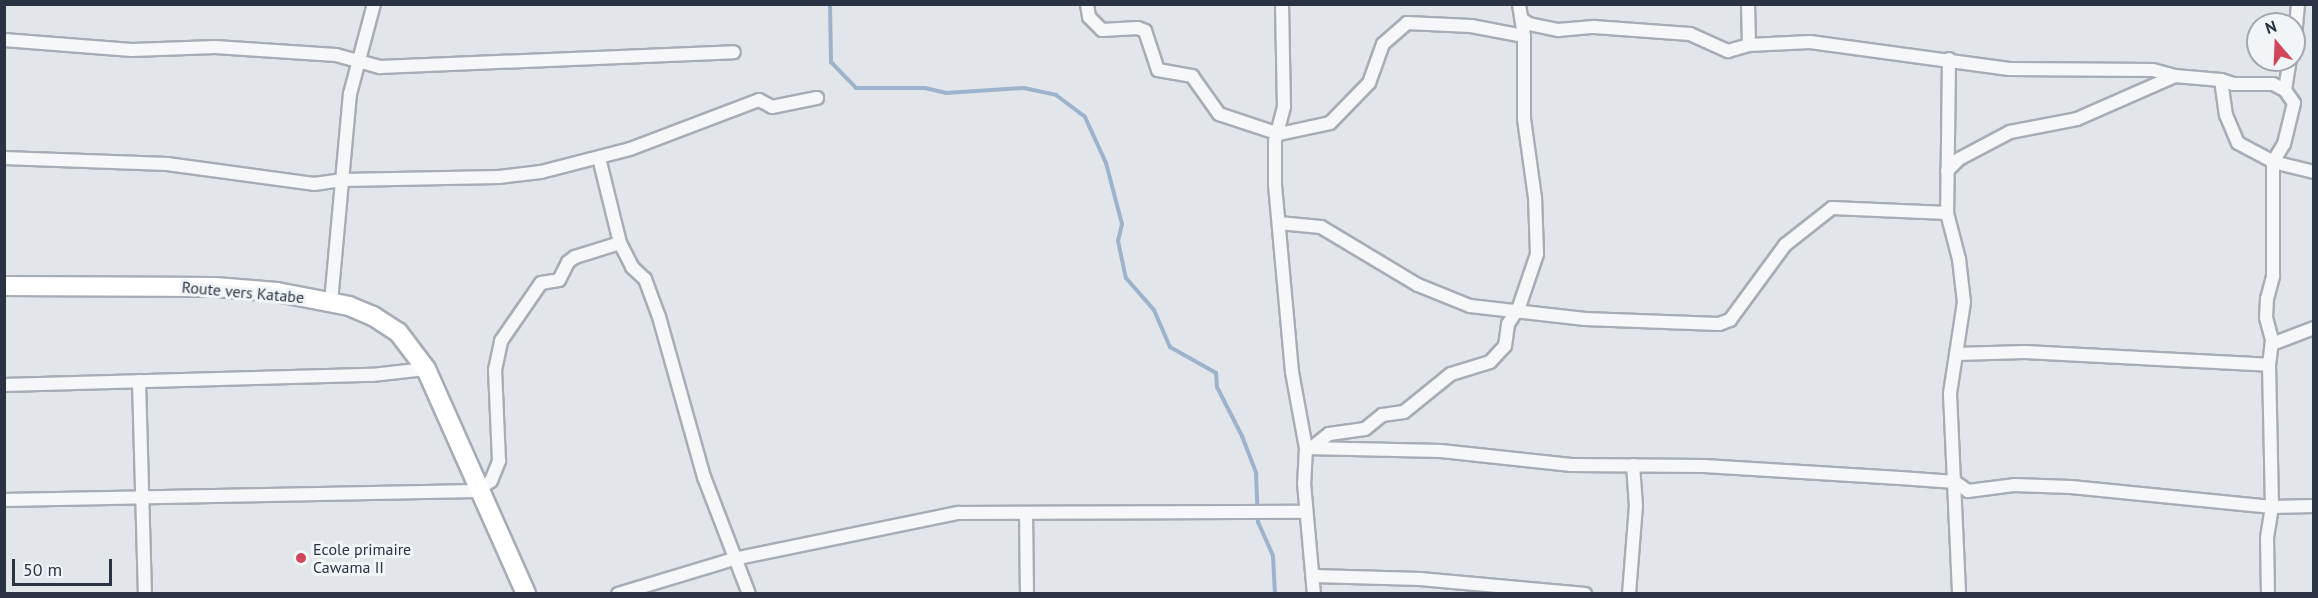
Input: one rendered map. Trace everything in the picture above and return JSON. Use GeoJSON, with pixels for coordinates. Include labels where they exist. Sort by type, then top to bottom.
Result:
{"type":"FeatureCollection","features":[{"type":"Feature","properties":{"kind":"street"},"geometry":{"type":"LineString","coordinates":[[331,302],[350,94],[374,4]]}},
{"type":"Feature","properties":{"kind":"street"},"geometry":{"type":"LineString","coordinates":[[1087,4],[1089,17],[1102,30],[1138,28],[1145,31],[1156,68],[1192,76],[1219,114],[1279,134],[1330,123],[1369,83],[1383,44],[1407,23],[1471,26],[1524,36]]}},
{"type":"Feature","properties":{"kind":"street"},"geometry":{"type":"LineString","coordinates":[[1282,4],[1284,107],[1274,160],[1292,372],[1310,447],[1306,512],[1314,594]]}},
{"type":"Feature","properties":{"kind":"street"},"geometry":{"type":"LineString","coordinates":[[1310,447],[1329,434],[1365,429],[1382,415],[1404,412],[1451,374],[1496,359],[1505,346],[1508,324],[1516,312],[1537,254],[1535,198],[1524,119],[1524,36],[1520,4]]}},
{"type":"Feature","properties":{"kind":"street"},"geometry":{"type":"LineString","coordinates":[[1748,4],[1749,45]]}},
{"type":"Feature","properties":{"kind":"street"},"geometry":{"type":"LineString","coordinates":[[1522,19],[1528,24],[1558,30],[1594,27],[1641,33],[1690,34],[1728,51],[1749,45],[1810,42],[1949,59],[2009,69],[2153,70],[2175,76],[2221,80],[2233,84],[2273,84],[2285,90],[2294,103],[2284,144],[2273,162],[2273,276],[2266,318],[2272,344],[2269,365],[2272,507],[2267,538],[2268,594]]}},
{"type":"Feature","properties":{"kind":"street"},"geometry":{"type":"LineString","coordinates":[[4,40],[132,50],[215,47],[336,55],[380,67],[435,62],[478,65],[519,59],[734,52]]}},
{"type":"Feature","properties":{"kind":"street"},"geometry":{"type":"LineString","coordinates":[[1949,59],[1952,106],[1947,171],[1947,213],[1959,259],[1964,302],[1950,394],[1959,594]]}},
{"type":"Feature","properties":{"kind":"street"},"geometry":{"type":"LineString","coordinates":[[2285,90],[2288,72]]}},
{"type":"Feature","properties":{"kind":"street"},"geometry":{"type":"LineString","coordinates":[[1947,171],[1965,155],[2010,132],[2077,119],[2175,76]]}},
{"type":"Feature","properties":{"kind":"street"},"geometry":{"type":"LineString","coordinates":[[2221,80],[2226,115],[2238,143],[2273,162],[2313,172]]}},
{"type":"Feature","properties":{"kind":"street"},"geometry":{"type":"LineString","coordinates":[[4,158],[166,164],[260,175],[289,183],[319,184],[342,180],[500,177],[599,158],[759,100],[772,107],[817,98]]}},
{"type":"Feature","properties":{"kind":"street"},"geometry":{"type":"LineString","coordinates":[[599,158],[620,243],[632,267],[645,279],[659,317],[677,391],[748,594]]}},
{"type":"Feature","properties":{"kind":"street"},"geometry":{"type":"LineString","coordinates":[[1279,223],[1321,227],[1386,268],[1453,301],[1516,312],[1585,319],[1726,323],[1781,250],[1832,208],[1947,213]]}},
{"type":"Feature","properties":{"kind":"street"},"geometry":{"type":"LineString","coordinates":[[4,500],[477,491],[490,481],[499,461],[495,370],[501,341],[541,283],[559,280],[568,262],[575,257],[620,243]]}},
{"type":"Feature","properties":{"kind":"street","name":"Route vers Katabe"},"geometry":{"type":"LineString","coordinates":[[4,286],[215,287],[331,302],[373,316],[398,332],[426,369],[477,491],[526,594]]}},
{"type":"Feature","properties":{"kind":"street"},"geometry":{"type":"LineString","coordinates":[[2272,344],[2313,328]]}},
{"type":"Feature","properties":{"kind":"street"},"geometry":{"type":"LineString","coordinates":[[1956,354],[2025,352],[2269,365]]}},
{"type":"Feature","properties":{"kind":"street"},"geometry":{"type":"LineString","coordinates":[[4,385],[372,375],[426,369]]}},
{"type":"Feature","properties":{"kind":"street"},"geometry":{"type":"LineString","coordinates":[[139,381],[145,594]]}},
{"type":"Feature","properties":{"kind":"street"},"geometry":{"type":"LineString","coordinates":[[1310,447],[1441,451],[1571,465],[1633,465],[1955,482],[1968,491],[2014,485],[2071,487],[2272,507],[2313,506]]}},
{"type":"Feature","properties":{"kind":"street"},"geometry":{"type":"LineString","coordinates":[[1629,594],[1636,506],[1633,465]]}},
{"type":"Feature","properties":{"kind":"street"},"geometry":{"type":"LineString","coordinates":[[618,594],[734,559],[928,517],[968,512],[1026,514],[1306,512]]}},
{"type":"Feature","properties":{"kind":"street"},"geometry":{"type":"LineString","coordinates":[[1026,514],[1027,594]]}},
{"type":"Feature","properties":{"kind":"street"},"geometry":{"type":"LineString","coordinates":[[1314,576],[1420,579],[1585,594]]}},
{"type":"Feature","properties":{"kind":"waterway"},"geometry":{"type":"LineString","coordinates":[[830,4],[831,62],[856,88],[925,88],[946,93],[1024,88],[1056,95],[1085,117],[1106,163],[1122,224],[1118,241],[1126,278],[1154,310],[1170,347],[1216,373],[1217,387],[1242,436],[1256,473],[1258,522],[1273,556],[1275,594]]}},
{"type":"Feature","properties":{"kind":"place","name":"Ecole primaire Cawama II"},"geometry":{"type":"Point","coordinates":[301,558]}}]}
